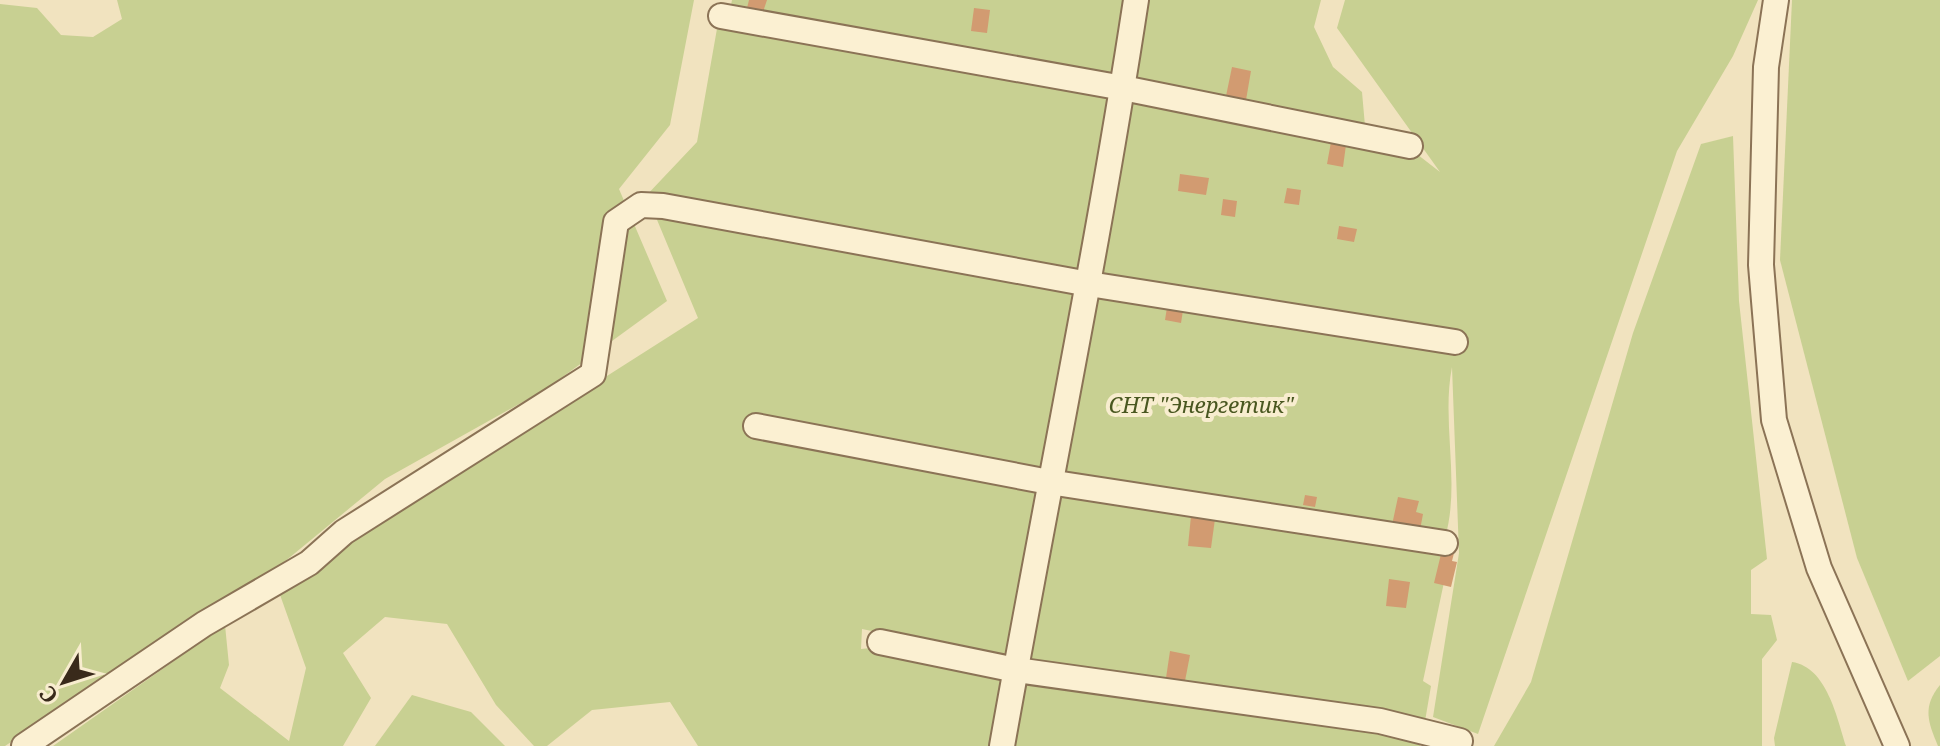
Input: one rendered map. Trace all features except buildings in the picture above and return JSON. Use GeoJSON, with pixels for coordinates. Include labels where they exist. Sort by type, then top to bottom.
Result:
{"type":"FeatureCollection","features":[{"type":"Feature","properties":{"kind":"street"},"geometry":{"type":"LineString","coordinates":[[1002,746],[1049,482],[1089,284],[1136,0]]}},
{"type":"Feature","properties":{"kind":"street"},"geometry":{"type":"LineString","coordinates":[[1776,0],[1766,67],[1761,265],[1774,420],[1819,568],[1897,746]]}},
{"type":"Feature","properties":{"kind":"street"},"geometry":{"type":"LineString","coordinates":[[721,16],[1123,88],[1410,146]]}},
{"type":"Feature","properties":{"kind":"street"},"geometry":{"type":"LineString","coordinates":[[24,746],[204,624],[309,563],[344,532],[593,374],[616,222],[641,205],[1089,284],[1455,342]]}},
{"type":"Feature","properties":{"kind":"street"},"geometry":{"type":"LineString","coordinates":[[756,426],[1049,482],[1445,543]]}},
{"type":"Feature","properties":{"kind":"street"},"geometry":{"type":"LineString","coordinates":[[880,642],[1016,670],[1380,721],[1460,741]]}},
{"type":"Feature","properties":{"kind":"green space"},"geometry":{"type":"Polygon","coordinates":[[[117,0],[694,0],[670,125],[619,189],[667,301],[546,389],[385,479],[244,595],[176,633],[5,746],[0,746],[0,4],[37,8],[61,35],[93,37],[122,19],[117,0]]]}},
{"type":"Feature","properties":{"kind":"green space"},"geometry":{"type":"Polygon","coordinates":[[[732,0],[1131,0],[1082,277],[644,198],[697,142],[718,23],[730,10],[732,0]]]}},
{"type":"Feature","properties":{"kind":"green space"},"geometry":{"type":"Polygon","coordinates":[[[1143,0],[1321,0],[1314,27],[1333,67],[1362,92],[1365,126],[1131,81],[1143,0]]]}},
{"type":"Feature","properties":{"kind":"green space","name":"СНТ \"Энергетик\""},"geometry":{"type":"Polygon","coordinates":[[[1345,0],[1758,0],[1733,56],[1677,151],[1478,734],[1433,717],[1459,553],[1452,367],[1449,388],[1451,496],[1445,538],[1058,476],[1126,98],[1413,151],[1440,172],[1337,28],[1345,0]]]}},
{"type":"Feature","properties":{"kind":"green space"},"geometry":{"type":"Polygon","coordinates":[[[1792,0],[1940,0],[1940,656],[1908,681],[1857,558],[1780,260],[1792,0]]]}},
{"type":"Feature","properties":{"kind":"green space"},"geometry":{"type":"Polygon","coordinates":[[[1733,136],[1739,301],[1767,559],[1751,570],[1751,614],[1771,615],[1777,640],[1762,659],[1762,746],[1494,746],[1531,682],[1633,333],[1701,144],[1733,136]]]}},
{"type":"Feature","properties":{"kind":"green space"},"geometry":{"type":"Polygon","coordinates":[[[655,215],[1077,288],[1044,490],[1009,659],[862,629],[861,649],[881,647],[1008,676],[995,746],[698,746],[670,702],[592,710],[547,746],[534,746],[496,705],[447,624],[385,617],[343,653],[371,698],[343,746],[53,746],[225,625],[229,665],[220,688],[289,741],[306,668],[279,592],[392,513],[698,318],[655,215]]]}},
{"type":"Feature","properties":{"kind":"green space"},"geometry":{"type":"Polygon","coordinates":[[[1054,493],[1450,554],[1423,681],[1431,686],[1424,727],[1025,662],[1054,493]]]}},
{"type":"Feature","properties":{"kind":"green space"},"geometry":{"type":"Polygon","coordinates":[[[1792,662],[1814,673],[1822,683],[1846,746],[1775,746],[1774,738],[1792,662]]]}},
{"type":"Feature","properties":{"kind":"green space"},"geometry":{"type":"Polygon","coordinates":[[[1022,680],[1345,722],[1421,741],[1420,746],[1011,746],[1022,680]]]}},
{"type":"Feature","properties":{"kind":"green space"},"geometry":{"type":"Polygon","coordinates":[[[1940,685],[1938,746],[1928,715],[1931,700],[1940,685]]]}},
{"type":"Feature","properties":{"kind":"green space"},"geometry":{"type":"Polygon","coordinates":[[[412,695],[471,712],[505,746],[375,746],[412,695]]]}}]}
